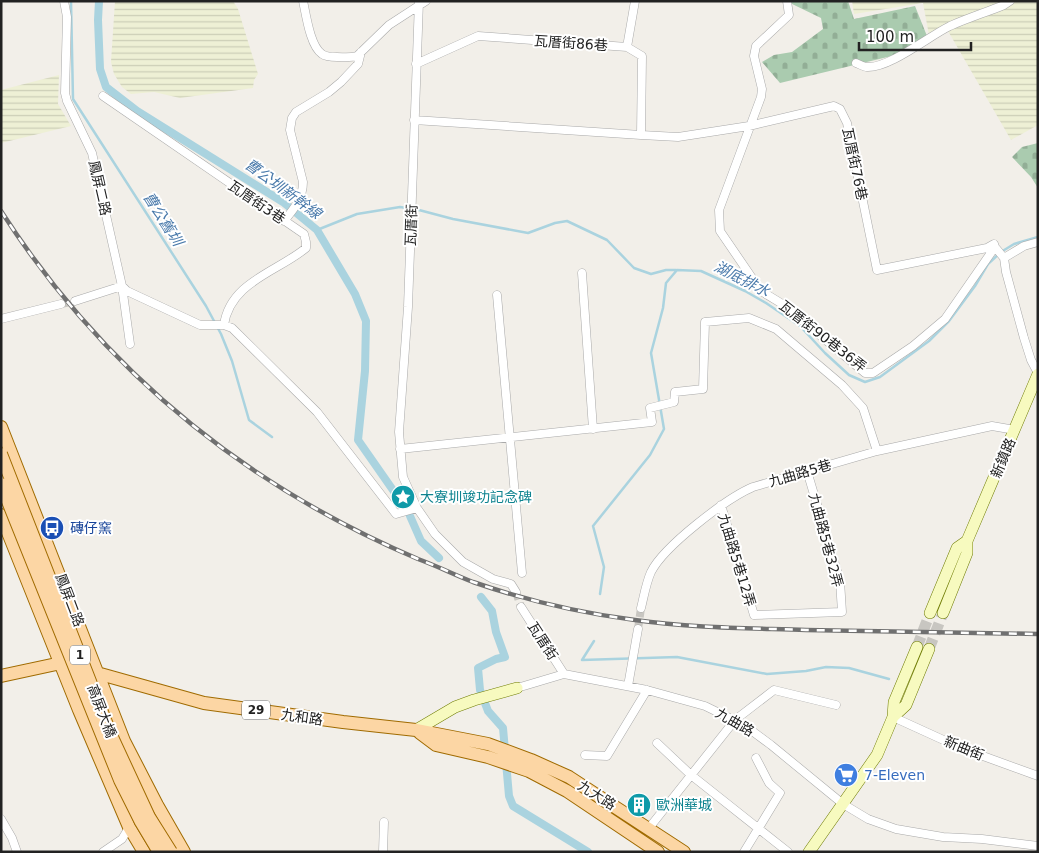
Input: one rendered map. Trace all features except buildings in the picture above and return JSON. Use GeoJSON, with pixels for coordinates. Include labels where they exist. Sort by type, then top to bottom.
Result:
{"type":"FeatureCollection","features":[{"type":"Feature","properties":{"kind":"main road","name":"鳳屏二路"},"geometry":{"type":"LineString","coordinates":[[1,427],[100,675],[124,741],[156,805],[184,852]]}},
{"type":"Feature","properties":{"kind":"main road","name":"高屏大橋"},"geometry":{"type":"LineString","coordinates":[[1,454],[111,736],[148,817],[170,852]]}},
{"type":"Feature","properties":{"kind":"main road","name":"高屏大橋"},"geometry":{"type":"LineString","coordinates":[[1,484],[120,780],[140,822],[159,852]]}},
{"type":"Feature","properties":{"kind":"main road","name":"1"},"geometry":{"type":"LineString","coordinates":[[1,515],[129,827],[144,852]]}},
{"type":"Feature","properties":{"kind":"main road","name":"九和路"},"geometry":{"type":"LineString","coordinates":[[61,663],[204,703],[416,730],[488,744],[530,766]]}},
{"type":"Feature","properties":{"kind":"main road","name":"29"},"geometry":{"type":"LineString","coordinates":[[1,676],[61,663]]}},
{"type":"Feature","properties":{"kind":"main road","name":"29"},"geometry":{"type":"LineString","coordinates":[[416,730],[436,745],[530,766]]}},
{"type":"Feature","properties":{"kind":"main road","name":"九大路"},"geometry":{"type":"LineString","coordinates":[[530,766],[569,777],[650,828],[684,852]]}},
{"type":"Feature","properties":{"kind":"main road","name":"九大路"},"geometry":{"type":"LineString","coordinates":[[530,766],[658,852]]}},
{"type":"Feature","properties":{"kind":"street","name":"鳳屏二路"},"geometry":{"type":"LineString","coordinates":[[64,1],[67,16],[66,101],[92,153],[122,286],[130,344]]}},
{"type":"Feature","properties":{"kind":"street"},"geometry":{"type":"LineString","coordinates":[[302,1],[310,32],[318,50],[329,57],[351,58],[357,56],[389,25],[421,3]]}},
{"type":"Feature","properties":{"kind":"street"},"geometry":{"type":"LineString","coordinates":[[627,47],[635,1]]}},
{"type":"Feature","properties":{"kind":"street","name":"瓦厝街90巷36弄"},"geometry":{"type":"LineString","coordinates":[[787,1],[789,4],[788,15],[756,46],[754,56],[762,89],[761,97],[719,210],[720,231],[761,292],[784,305],[865,373],[873,373],[945,319],[994,247]]}},
{"type":"Feature","properties":{"kind":"street"},"geometry":{"type":"LineString","coordinates":[[856,63],[867,67],[900,56],[952,25],[1010,1]]}},
{"type":"Feature","properties":{"kind":"street","name":"瓦厝街"},"geometry":{"type":"LineString","coordinates":[[421,3],[416,64],[408,307],[399,432],[403,477],[418,508],[435,534],[463,562],[493,579],[511,584],[516,592]]}},
{"type":"Feature","properties":{"kind":"street","name":"瓦厝街86巷"},"geometry":{"type":"LineString","coordinates":[[416,64],[478,36],[627,47],[642,56],[636,134]]}},
{"type":"Feature","properties":{"kind":"street"},"geometry":{"type":"LineString","coordinates":[[286,219],[302,195],[303,182],[290,130],[292,118],[296,112],[329,92],[341,82],[358,64],[361,52]]}},
{"type":"Feature","properties":{"kind":"street","name":"瓦厝街3巷"},"geometry":{"type":"LineString","coordinates":[[102,96],[286,219],[304,234],[306,248],[255,279],[234,299],[221,325]]}},
{"type":"Feature","properties":{"kind":"street","name":"瓦厝街76巷"},"geometry":{"type":"LineString","coordinates":[[414,120],[678,137],[749,126],[834,106],[840,109],[847,123],[877,270],[987,248],[994,244],[994,247]]}},
{"type":"Feature","properties":{"kind":"street"},"geometry":{"type":"LineString","coordinates":[[1004,258],[1024,246],[1038,242]]}},
{"type":"Feature","properties":{"kind":"street"},"geometry":{"type":"LineString","coordinates":[[994,247],[1004,258],[1024,338],[1038,374]]}},
{"type":"Feature","properties":{"kind":"street"},"geometry":{"type":"LineString","coordinates":[[400,449],[593,429],[582,273]]}},
{"type":"Feature","properties":{"kind":"street"},"geometry":{"type":"LineString","coordinates":[[76,301],[122,286],[127,291],[200,325],[221,325],[232,328],[316,412],[396,514],[418,508]]}},
{"type":"Feature","properties":{"kind":"street"},"geometry":{"type":"LineString","coordinates":[[497,295],[522,573]]}},
{"type":"Feature","properties":{"kind":"street"},"geometry":{"type":"LineString","coordinates":[[1,319],[62,304]]}},
{"type":"Feature","properties":{"kind":"street","name":"瓦厝街90巷36弄"},"geometry":{"type":"LineString","coordinates":[[593,429],[652,422],[650,408],[674,402],[675,392],[703,389],[705,322],[749,318],[776,329],[842,385],[863,408],[876,451]]}},
{"type":"Feature","properties":{"kind":"street","name":"新鎮路"},"geometry":{"type":"LineString","coordinates":[[943,613],[967,553],[967,541],[1038,374]]}},
{"type":"Feature","properties":{"kind":"street","name":"九曲路5巷"},"geometry":{"type":"LineString","coordinates":[[641,608],[652,570],[674,544],[739,492],[753,486],[876,451],[992,426],[1014,430]]}},
{"type":"Feature","properties":{"kind":"street","name":"九曲路5巷32弄"},"geometry":{"type":"LineString","coordinates":[[754,615],[842,612],[840,581],[807,471]]}},
{"type":"Feature","properties":{"kind":"street","name":"九曲路5巷12弄"},"geometry":{"type":"LineString","coordinates":[[721,506],[754,615]]}},
{"type":"Feature","properties":{"kind":"street","name":"新鎮路"},"geometry":{"type":"LineString","coordinates":[[930,613],[957,548],[967,541]]}},
{"type":"Feature","properties":{"kind":"street","name":"瓦厝街"},"geometry":{"type":"LineString","coordinates":[[521,607],[564,674]]}},
{"type":"Feature","properties":{"kind":"street"},"geometry":{"type":"LineString","coordinates":[[628,686],[638,629]]}},
{"type":"Feature","properties":{"kind":"street"},"geometry":{"type":"LineString","coordinates":[[809,852],[877,755],[893,717],[894,702],[917,647]]}},
{"type":"Feature","properties":{"kind":"street"},"geometry":{"type":"LineString","coordinates":[[893,717],[906,705],[930,649]]}},
{"type":"Feature","properties":{"kind":"street","name":"九曲路"},"geometry":{"type":"LineString","coordinates":[[416,730],[455,708],[474,700],[564,674],[647,690],[705,706],[735,720],[771,745],[843,804],[868,819],[896,829],[943,837],[1038,846]]}},
{"type":"Feature","properties":{"kind":"street"},"geometry":{"type":"LineString","coordinates":[[585,755],[607,756],[647,690]]}},
{"type":"Feature","properties":{"kind":"street"},"geometry":{"type":"LineString","coordinates":[[650,828],[735,720],[774,690],[836,704]]}},
{"type":"Feature","properties":{"kind":"street","name":"新曲街"},"geometry":{"type":"LineString","coordinates":[[893,717],[961,748],[1038,776]]}},
{"type":"Feature","properties":{"kind":"street"},"geometry":{"type":"LineString","coordinates":[[657,743],[691,775],[788,852]]}},
{"type":"Feature","properties":{"kind":"street"},"geometry":{"type":"LineString","coordinates":[[744,852],[780,793],[769,783],[756,758]]}},
{"type":"Feature","properties":{"kind":"street"},"geometry":{"type":"LineString","coordinates":[[103,852],[122,839],[129,827],[156,805]]}},
{"type":"Feature","properties":{"kind":"street"},"geometry":{"type":"LineString","coordinates":[[1,819],[12,838],[16,852]]}},
{"type":"Feature","properties":{"kind":"street"},"geometry":{"type":"LineString","coordinates":[[383,852],[384,822]]}},
{"type":"Feature","properties":{"kind":"green space"},"geometry":{"type":"Polygon","coordinates":[[[115,1],[233,1],[238,9],[258,74],[254,80],[253,88],[180,98],[154,92],[131,94],[122,87],[114,74],[111,62],[115,1]]]}},
{"type":"Feature","properties":{"kind":"green space"},"geometry":{"type":"Polygon","coordinates":[[[795,1],[848,1],[854,19],[915,6],[927,36],[904,53],[780,83],[762,62],[774,55],[792,52],[823,29],[821,18],[790,3],[795,1]]]}},
{"type":"Feature","properties":{"kind":"green space"},"geometry":{"type":"Polygon","coordinates":[[[852,1],[1005,1],[929,35],[923,3],[854,14],[852,1]]]}},
{"type":"Feature","properties":{"kind":"green space"},"geometry":{"type":"Polygon","coordinates":[[[1018,1],[1038,1],[1038,125],[1011,140],[948,31],[1018,1]]]}},
{"type":"Feature","properties":{"kind":"green space"},"geometry":{"type":"Polygon","coordinates":[[[59,75],[58,104],[71,126],[1,143],[1,90],[59,75]]]}},
{"type":"Feature","properties":{"kind":"green space"},"geometry":{"type":"Polygon","coordinates":[[[1038,143],[1038,188],[1031,177],[1012,157],[1022,147],[1038,143]]]}},
{"type":"Feature","properties":{"kind":"waterway","name":"曹公舊圳"},"geometry":{"type":"LineString","coordinates":[[71,1],[73,99],[206,306],[221,334],[232,361],[249,420],[272,437]]}},
{"type":"Feature","properties":{"kind":"waterway","name":"曹公圳新幹線"},"geometry":{"type":"LineString","coordinates":[[99,1],[100,69],[106,87],[137,111],[283,202],[317,230],[355,294],[366,321],[365,371],[358,440],[402,503]]}},
{"type":"Feature","properties":{"kind":"waterway"},"geometry":{"type":"LineString","coordinates":[[317,230],[357,214],[400,207],[528,233],[555,223],[567,221],[607,240],[634,268],[651,274],[666,270],[676,270]]}},
{"type":"Feature","properties":{"kind":"waterway","name":"湖底排水"},"geometry":{"type":"LineString","coordinates":[[600,594],[604,567],[593,526],[650,455],[664,429],[651,353],[663,308],[666,283],[677,270],[701,271],[766,303],[800,326],[849,375],[865,382],[880,377],[929,341],[949,321],[975,286],[988,264],[1001,252],[1014,244],[1038,237]]}},
{"type":"Feature","properties":{"kind":"waterway","name":"曹公圳新幹線"},"geometry":{"type":"LineString","coordinates":[[410,516],[421,541],[439,558]]}},
{"type":"Feature","properties":{"kind":"waterway","name":"曹公圳新幹線"},"geometry":{"type":"LineString","coordinates":[[481,597],[492,611],[496,632],[505,657],[496,659],[478,668],[480,690],[488,711],[503,728],[509,796],[513,806],[588,852]]}},
{"type":"Feature","properties":{"kind":"waterway","name":"湖底排水"},"geometry":{"type":"LineString","coordinates":[[582,660],[594,641]]}},
{"type":"Feature","properties":{"kind":"waterway"},"geometry":{"type":"LineString","coordinates":[[582,660],[677,657],[767,674],[806,671],[826,667],[849,668],[889,679]]}},
{"type":"Feature","properties":{"kind":"tunnel"},"geometry":{"type":"LineString","coordinates":[[61,304],[75,301]]}},
{"type":"Feature","properties":{"kind":"tunnel"},"geometry":{"type":"LineString","coordinates":[[516,592],[521,607]]}},
{"type":"Feature","properties":{"kind":"tunnel"},"geometry":{"type":"LineString","coordinates":[[638,629],[641,608]]}},
{"type":"Feature","properties":{"kind":"tunnel"},"geometry":{"type":"LineString","coordinates":[[917,647],[930,613]]}},
{"type":"Feature","properties":{"kind":"tunnel"},"geometry":{"type":"LineString","coordinates":[[929,649],[943,613]]}},
{"type":"Feature","properties":{"kind":"railway"},"geometry":{"type":"LineString","coordinates":[[1,211],[41,269],[85,322],[132,372],[183,417],[237,459],[294,496],[354,529],[466,579],[513,595],[553,605],[594,614],[656,623],[806,630],[1038,634]]}},
{"type":"Feature","properties":{"kind":"place","name":"大寮圳竣功記念碑"},"geometry":{"type":"Point","coordinates":[403,497]}},
{"type":"Feature","properties":{"kind":"place","name":"磚仔窯"},"geometry":{"type":"Point","coordinates":[52,528]}},
{"type":"Feature","properties":{"kind":"place","name":"7-Eleven"},"geometry":{"type":"Point","coordinates":[846,775]}},
{"type":"Feature","properties":{"kind":"place","name":"歐洲華城"},"geometry":{"type":"Point","coordinates":[639,805]}}]}
